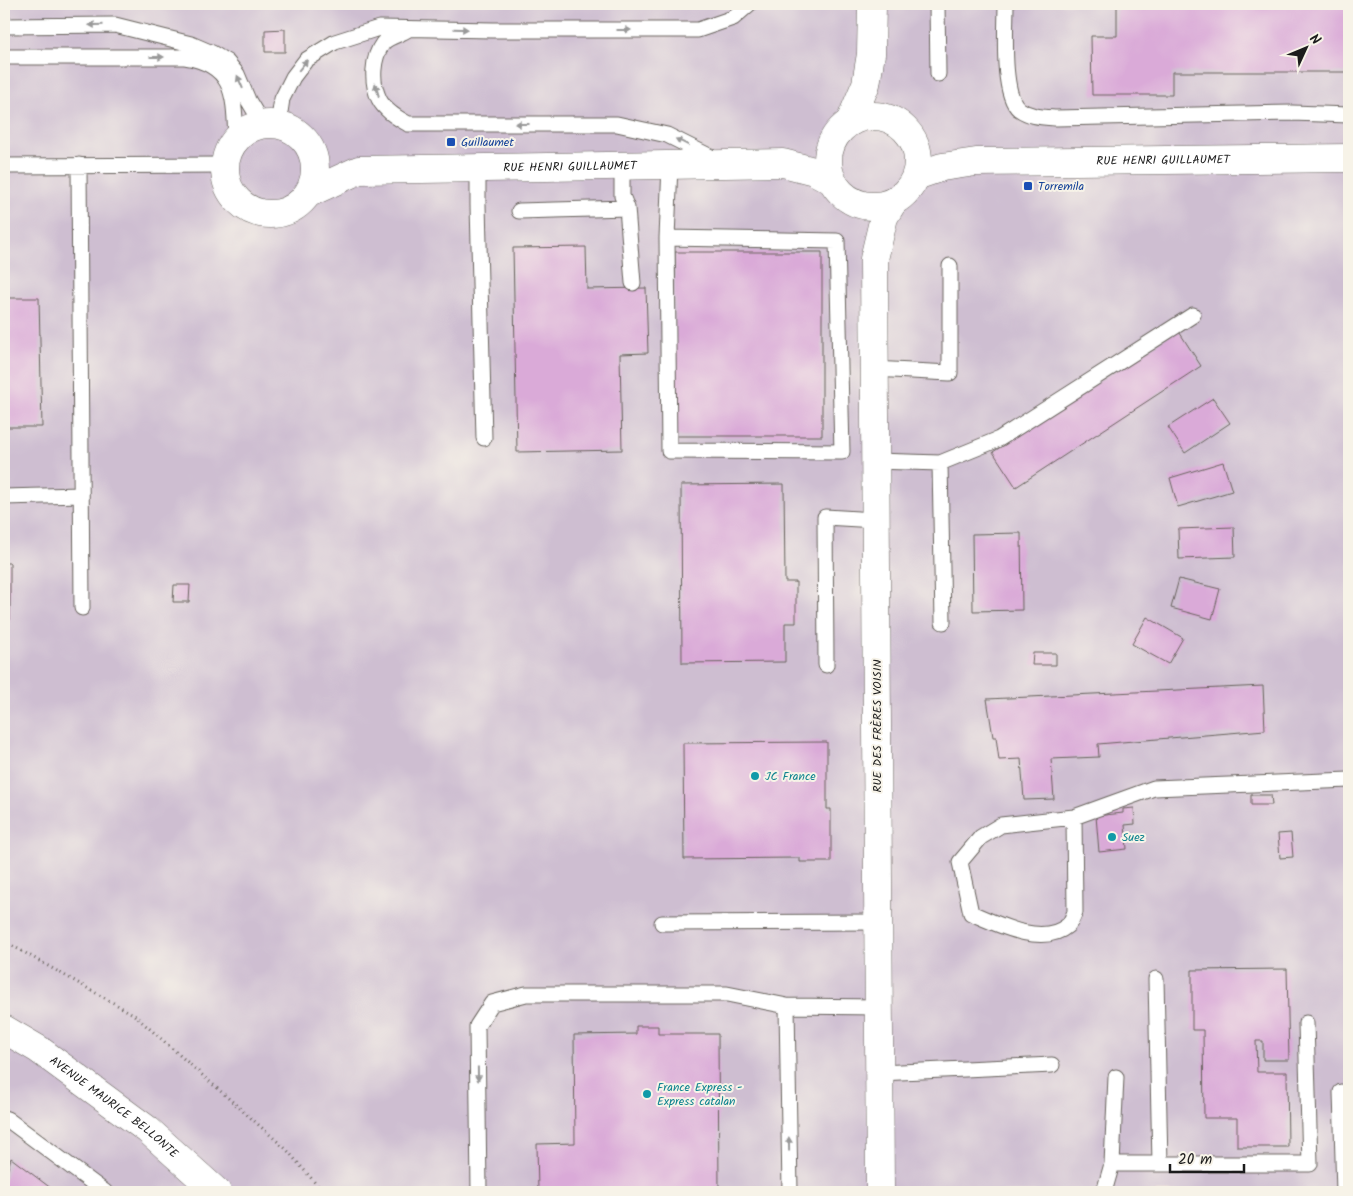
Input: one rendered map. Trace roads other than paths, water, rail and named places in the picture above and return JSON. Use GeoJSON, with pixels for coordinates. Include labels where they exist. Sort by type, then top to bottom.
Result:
{"type":"FeatureCollection","features":[{"type":"Feature","properties":{"kind":"street"},"geometry":{"type":"LineString","coordinates":[[850,122],[866,84],[871,54],[872,4]]}},
{"type":"Feature","properties":{"kind":"street"},"geometry":{"type":"LineString","coordinates":[[871,54],[886,103],[917,151],[918,164],[916,176],[906,191],[893,202],[878,206],[864,205],[842,190],[829,169],[832,143],[840,131],[850,122],[873,116],[885,118],[904,131]]}},
{"type":"Feature","properties":{"kind":"street"},"geometry":{"type":"LineString","coordinates":[[271,125],[291,129],[302,137],[310,148],[314,159],[314,182],[309,193],[300,203],[289,210],[276,214],[256,212],[239,201],[231,191],[226,178],[231,152],[244,133],[253,128],[271,125]]}},
{"type":"Feature","properties":{"kind":"street","name":"RUE HENRI GUILLAUMET"},"geometry":{"type":"LineString","coordinates":[[904,131],[946,154],[976,162]]}},
{"type":"Feature","properties":{"kind":"street","name":"RUE HENRI GUILLAUMET"},"geometry":{"type":"LineString","coordinates":[[783,163],[832,143]]}},
{"type":"Feature","properties":{"kind":"street","name":"RUE HENRI GUILLAUMET"},"geometry":{"type":"LineString","coordinates":[[310,148],[359,170]]}},
{"type":"Feature","properties":{"kind":"street","name":"RUE HENRI GUILLAUMET"},"geometry":{"type":"LineString","coordinates":[[916,176],[942,167],[976,162],[1349,158]]}},
{"type":"Feature","properties":{"kind":"street","name":"RUE HENRI GUILLAUMET"},"geometry":{"type":"LineString","coordinates":[[309,193],[359,170],[783,163],[814,172],[842,190]]}},
{"type":"Feature","properties":{"kind":"street","name":"RUE DES FRÈRES VOISIN"},"geometry":{"type":"LineString","coordinates":[[842,190],[863,218],[874,259]]}},
{"type":"Feature","properties":{"kind":"street","name":"RUE DES FRÈRES VOISIN"},"geometry":{"type":"LineString","coordinates":[[880,1192],[876,520],[873,369],[874,259],[884,217],[893,202]]}},
{"type":"Feature","properties":{"kind":"street","name":"AVENUE MAURICE BELLONTE"},"geometry":{"type":"LineString","coordinates":[[4,1030],[38,1049],[148,1130],[217,1192]]}},
{"type":"Feature","properties":{"kind":"lane"},"geometry":{"type":"LineString","coordinates":[[4,26],[115,25],[191,44],[212,52],[227,62],[237,74],[248,100],[271,125],[293,78],[306,60],[345,38],[379,28],[698,30],[733,18],[749,4]]}},
{"type":"Feature","properties":{"kind":"lane"},"geometry":{"type":"LineString","coordinates":[[937,4],[938,74]]}},
{"type":"Feature","properties":{"kind":"lane"},"geometry":{"type":"LineString","coordinates":[[1006,4],[1006,70],[1011,97],[1018,108],[1031,116],[1056,118],[1292,113],[1349,115]]}},
{"type":"Feature","properties":{"kind":"lane"},"geometry":{"type":"LineString","coordinates":[[413,28],[384,41],[376,57],[373,78],[379,100],[393,115],[408,124],[617,124],[667,135],[726,164]]}},
{"type":"Feature","properties":{"kind":"lane"},"geometry":{"type":"LineString","coordinates":[[4,57],[185,57],[200,59],[215,68],[227,81],[234,100],[231,152],[80,165],[4,166]]}},
{"type":"Feature","properties":{"kind":"lane"},"geometry":{"type":"LineString","coordinates":[[80,165],[82,608]]}},
{"type":"Feature","properties":{"kind":"lane"},"geometry":{"type":"LineString","coordinates":[[667,238],[837,241],[842,452],[669,451],[667,238],[670,165]]}},
{"type":"Feature","properties":{"kind":"lane"},"geometry":{"type":"LineString","coordinates":[[622,166],[622,196],[627,208],[634,283]]}},
{"type":"Feature","properties":{"kind":"lane"},"geometry":{"type":"LineString","coordinates":[[478,168],[484,438]]}},
{"type":"Feature","properties":{"kind":"lane"},"geometry":{"type":"LineString","coordinates":[[519,211],[627,208]]}},
{"type":"Feature","properties":{"kind":"lane"},"geometry":{"type":"LineString","coordinates":[[873,369],[950,373],[950,266]]}},
{"type":"Feature","properties":{"kind":"lane"},"geometry":{"type":"LineString","coordinates":[[875,461],[940,463],[999,440],[1193,315]]}},
{"type":"Feature","properties":{"kind":"lane"},"geometry":{"type":"LineString","coordinates":[[940,463],[943,622]]}},
{"type":"Feature","properties":{"kind":"lane"},"geometry":{"type":"LineString","coordinates":[[4,497],[81,494]]}},
{"type":"Feature","properties":{"kind":"lane"},"geometry":{"type":"LineString","coordinates":[[826,665],[825,517],[876,520]]}},
{"type":"Feature","properties":{"kind":"lane"},"geometry":{"type":"LineString","coordinates":[[1074,817],[1075,912],[1068,925],[1050,934],[1018,932],[971,913],[960,862],[982,837],[1001,825],[1074,817],[1154,788],[1349,780]]}},
{"type":"Feature","properties":{"kind":"lane"},"geometry":{"type":"LineString","coordinates":[[662,923],[878,922]]}},
{"type":"Feature","properties":{"kind":"lane"},"geometry":{"type":"LineString","coordinates":[[1156,979],[1160,1164]]}},
{"type":"Feature","properties":{"kind":"lane"},"geometry":{"type":"LineString","coordinates":[[479,1192],[477,1026],[492,1003],[526,994],[727,994],[787,1006],[879,1007]]}},
{"type":"Feature","properties":{"kind":"lane"},"geometry":{"type":"LineString","coordinates":[[787,1006],[790,1192]]}},
{"type":"Feature","properties":{"kind":"lane"},"geometry":{"type":"LineString","coordinates":[[1112,1164],[1310,1164],[1306,1023]]}},
{"type":"Feature","properties":{"kind":"lane"},"geometry":{"type":"LineString","coordinates":[[879,1073],[1052,1065]]}},
{"type":"Feature","properties":{"kind":"lane"},"geometry":{"type":"LineString","coordinates":[[1104,1192],[1112,1164],[1116,1077]]}},
{"type":"Feature","properties":{"kind":"lane"},"geometry":{"type":"LineString","coordinates":[[1341,1092],[1344,1192]]}},
{"type":"Feature","properties":{"kind":"lane"},"geometry":{"type":"LineString","coordinates":[[4,1118],[105,1192]]}},
{"type":"Feature","properties":{"kind":"place","name":"Guillaumet"},"geometry":{"type":"Point","coordinates":[451,142]}},
{"type":"Feature","properties":{"kind":"place","name":"Torremila"},"geometry":{"type":"Point","coordinates":[1028,186]}},
{"type":"Feature","properties":{"kind":"place","name":"JC France"},"geometry":{"type":"Point","coordinates":[755,776]}},
{"type":"Feature","properties":{"kind":"place","name":"Suez"},"geometry":{"type":"Point","coordinates":[1112,837]}},
{"type":"Feature","properties":{"kind":"place","name":"France Express - Express catalan"},"geometry":{"type":"Point","coordinates":[647,1094]}}]}
